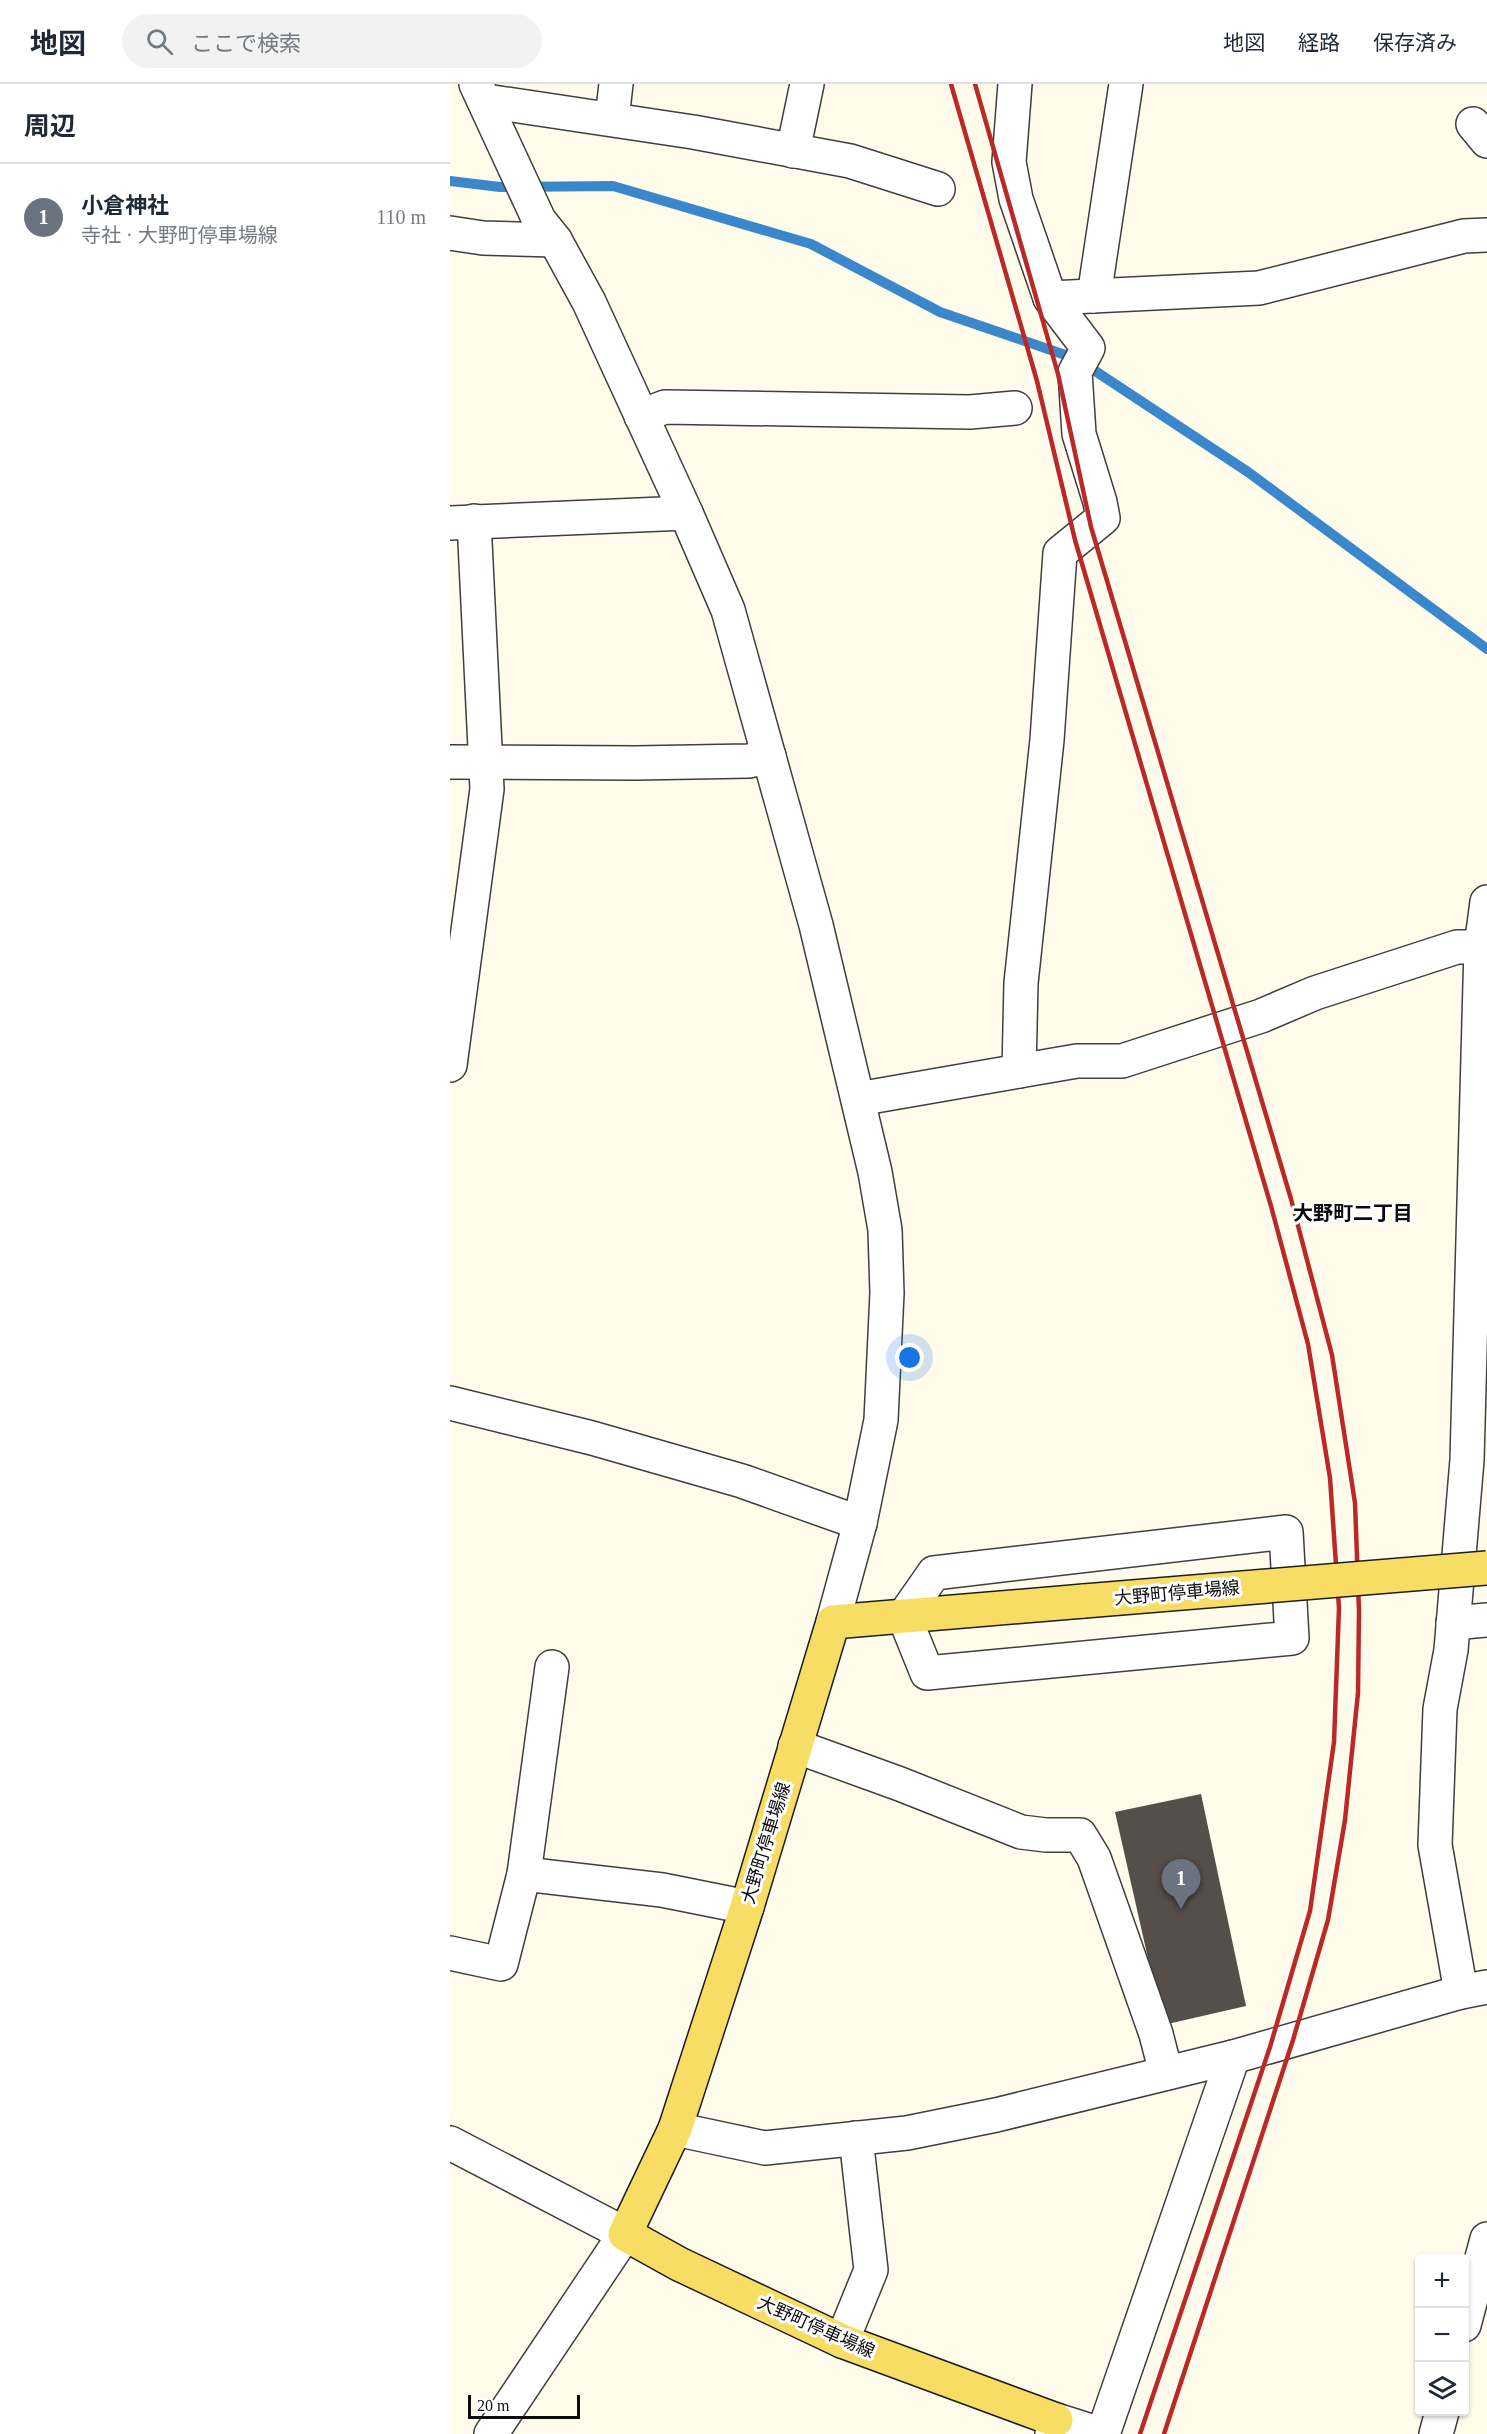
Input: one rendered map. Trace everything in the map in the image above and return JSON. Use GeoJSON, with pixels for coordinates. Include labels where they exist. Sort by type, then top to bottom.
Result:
{"type":"FeatureCollection","features":[{"type":"Feature","properties":{"kind":"main road","name":"大野町停車場線"},"geometry":{"type":"LineString","coordinates":[[1054,2427],[842,2342],[679,2264],[625,2234],[675,2129],[747,1907],[832,1622],[1487,1568]]}},
{"type":"Feature","properties":{"kind":"street"},"geometry":{"type":"LineString","coordinates":[[612,119],[616,84]]}},
{"type":"Feature","properties":{"kind":"street"},"geometry":{"type":"LineString","coordinates":[[793,151],[807,84]]}},
{"type":"Feature","properties":{"kind":"street"},"geometry":{"type":"LineString","coordinates":[[1015,84],[1009,162],[1016,199],[1050,298],[1082,360],[1079,434],[1100,502],[1102,518],[1060,553],[1047,740],[1021,983],[1019,1071]]}},
{"type":"Feature","properties":{"kind":"street"},"geometry":{"type":"LineString","coordinates":[[1094,296],[1126,84]]}},
{"type":"Feature","properties":{"kind":"street"},"geometry":{"type":"LineString","coordinates":[[481,93],[612,119],[850,161],[938,189]]}},
{"type":"Feature","properties":{"kind":"street"},"geometry":{"type":"LineString","coordinates":[[481,93],[501,139],[547,230],[589,302],[728,610],[816,925],[858,1099],[885,1230],[887,1293],[881,1420],[860,1523],[832,1622]]}},
{"type":"Feature","properties":{"kind":"street"},"geometry":{"type":"LineString","coordinates":[[450,233],[483,238],[547,230]]}},
{"type":"Feature","properties":{"kind":"street"},"geometry":{"type":"LineString","coordinates":[[1050,298],[1258,288],[1464,236],[1487,234]]}},
{"type":"Feature","properties":{"kind":"street"},"geometry":{"type":"LineString","coordinates":[[641,416],[665,407],[970,412],[1015,408]]}},
{"type":"Feature","properties":{"kind":"street"},"geometry":{"type":"LineString","coordinates":[[450,1065],[487,789],[462,522],[686,513]]}},
{"type":"Feature","properties":{"kind":"street"},"geometry":{"type":"LineString","coordinates":[[450,762],[749,761],[769,756]]}},
{"type":"Feature","properties":{"kind":"street"},"geometry":{"type":"LineString","coordinates":[[675,2129],[765,2148],[907,2133],[1233,2057],[1474,1989],[1435,1845],[1440,1709],[1451,1650],[1453,1623],[1474,1523],[1467,1460],[1481,946],[1487,902]]}},
{"type":"Feature","properties":{"kind":"street"},"geometry":{"type":"LineString","coordinates":[[858,1099],[1077,1061],[1122,1061],[1261,1016],[1315,993],[1457,946],[1481,946]]}},
{"type":"Feature","properties":{"kind":"street"},"geometry":{"type":"LineString","coordinates":[[450,1403],[592,1438],[742,1481],[860,1523]]}},
{"type":"Feature","properties":{"kind":"street"},"geometry":{"type":"LineString","coordinates":[[1286,1532],[1292,1638],[927,1673],[904,1616],[934,1573],[1286,1532]]}},
{"type":"Feature","properties":{"kind":"street"},"geometry":{"type":"LineString","coordinates":[[1453,1623],[1487,1620]]}},
{"type":"Feature","properties":{"kind":"street"},"geometry":{"type":"LineString","coordinates":[[450,1953],[501,1964],[524,1874],[552,1667]]}},
{"type":"Feature","properties":{"kind":"street"},"geometry":{"type":"LineString","coordinates":[[795,1746],[900,1784],[1021,1832],[1080,1835],[1094,1858],[1156,2034],[1166,2073]]}},
{"type":"Feature","properties":{"kind":"street"},"geometry":{"type":"LineString","coordinates":[[524,1874],[662,1890],[747,1907]]}},
{"type":"Feature","properties":{"kind":"street"},"geometry":{"type":"LineString","coordinates":[[1054,2427],[1101,2434],[1233,2057]]}},
{"type":"Feature","properties":{"kind":"street"},"geometry":{"type":"LineString","coordinates":[[842,2342],[871,2270],[856,2138]]}},
{"type":"Feature","properties":{"kind":"street"},"geometry":{"type":"LineString","coordinates":[[450,2144],[625,2234],[490,2434]]}},
{"type":"Feature","properties":{"kind":"street"},"geometry":{"type":"LineString","coordinates":[[1469,2308],[1487,2239]]}},
{"type":"Feature","properties":{"kind":"street"},"geometry":{"type":"LineString","coordinates":[[1436,2434],[1441,2416]]}},
{"type":"Feature","properties":{"kind":"building"},"geometry":{"type":"Polygon","coordinates":[[[1201,1794],[1246,2006],[1163,2025],[1115,1812],[1201,1794]]]}},
{"type":"Feature","properties":{"kind":"waterway"},"geometry":{"type":"LineString","coordinates":[[450,181],[500,187],[613,186],[811,244],[940,312],[1077,359],[1248,472],[1487,649]]}},
{"type":"Feature","properties":{"kind":"railway"},"geometry":{"type":"LineString","coordinates":[[951,84],[1037,381],[1075,540],[1271,1206],[1308,1344],[1330,1478],[1339,1608],[1334,1742],[1310,1911],[1270,2047],[1140,2434]]}},
{"type":"Feature","properties":{"kind":"railway"},"geometry":{"type":"LineString","coordinates":[[975,84],[1058,374],[1091,527],[1291,1199],[1332,1355],[1355,1503],[1359,1611],[1358,1693],[1345,1820],[1328,1920],[1293,2040],[1164,2434]]}},
{"type":"Feature","properties":{"kind":"place","name":"小倉神社"},"geometry":{"type":"Point","coordinates":[1181,1909]}},
{"type":"Feature","properties":{"kind":"district","name":"大野町二丁目"},"geometry":{"type":"Point","coordinates":[1353,1213]}}]}
